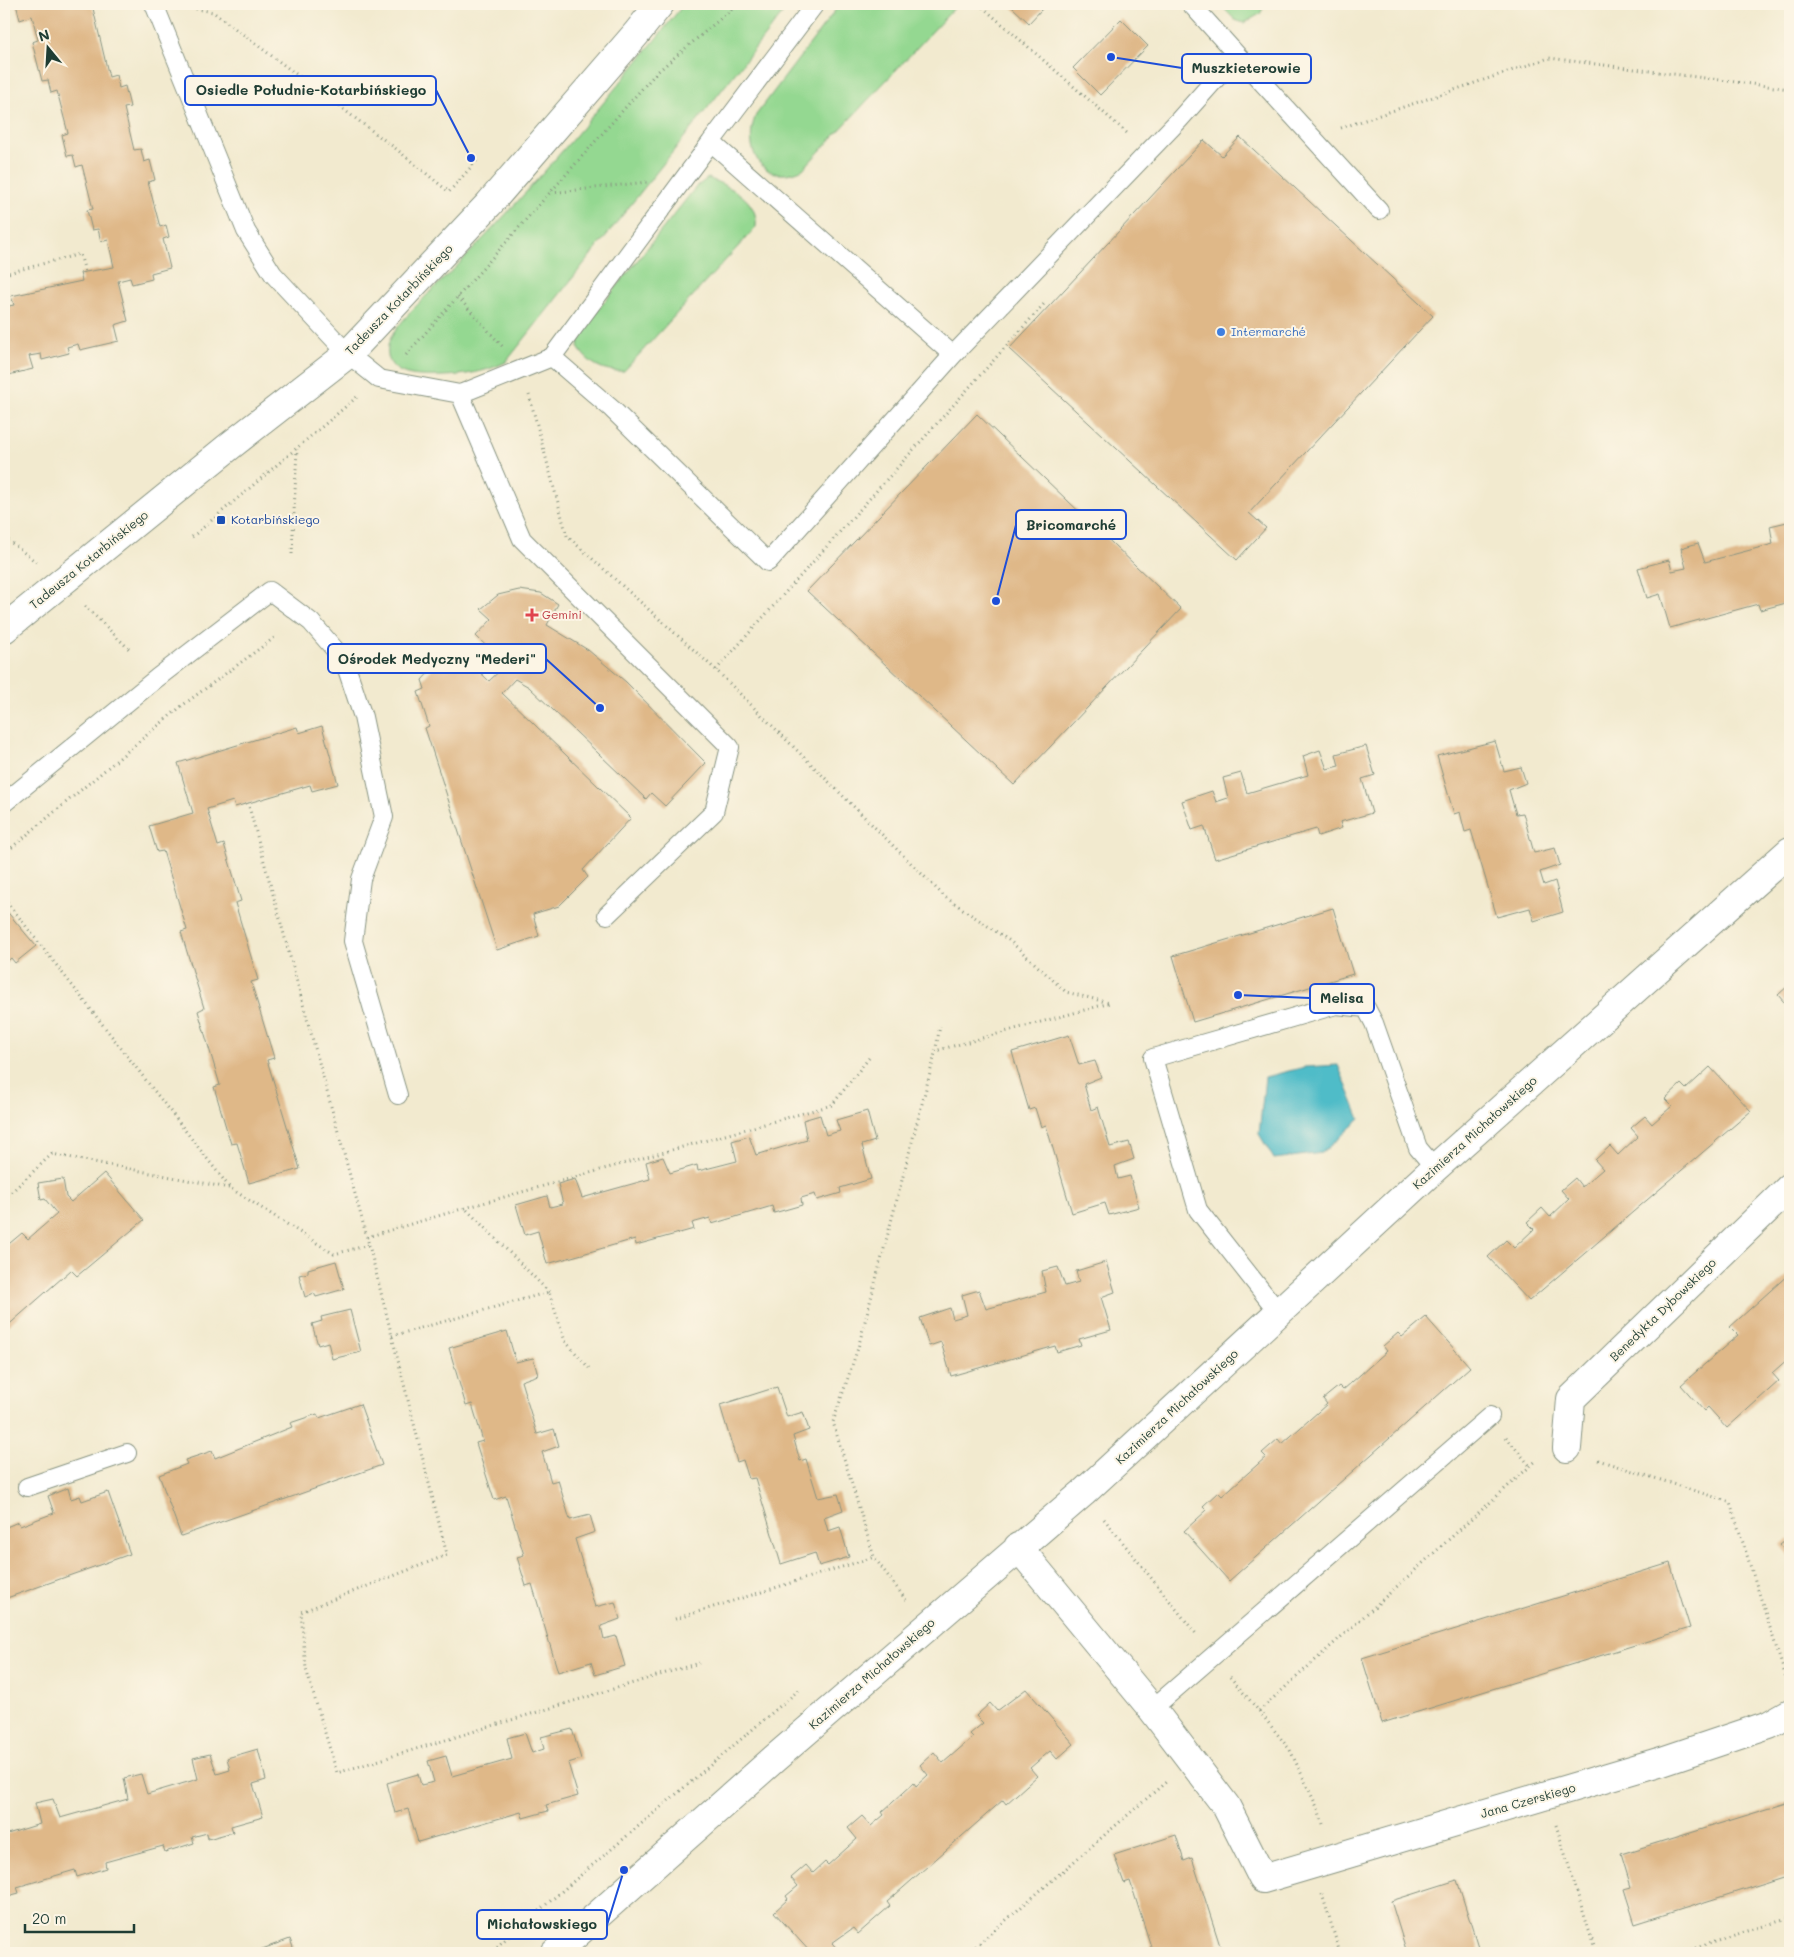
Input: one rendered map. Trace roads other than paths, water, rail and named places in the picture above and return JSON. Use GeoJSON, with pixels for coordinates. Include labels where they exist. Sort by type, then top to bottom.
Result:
{"type":"FeatureCollection","features":[{"type":"Feature","properties":{"kind":"street","name":"Tadeusza Kotarbińskiego"},"geometry":{"type":"LineString","coordinates":[[4,629],[231,445],[348,354],[489,204],[660,4]]}},
{"type":"Feature","properties":{"kind":"street","name":"Kazimierza Michałowskiego"},"geometry":{"type":"LineString","coordinates":[[555,1953],[774,1758],[1083,1493],[1434,1168],[1790,851]]}},
{"type":"Feature","properties":{"kind":"street","name":"Benedykta Dybowskiego"},"geometry":{"type":"LineString","coordinates":[[1567,1448],[1572,1399],[1790,1187]]}},
{"type":"Feature","properties":{"kind":"street"},"geometry":{"type":"LineString","coordinates":[[1018,1547],[1152,1709]]}},
{"type":"Feature","properties":{"kind":"street","name":"Jana Czerskiego"},"geometry":{"type":"LineString","coordinates":[[1152,1709],[1226,1806],[1263,1879],[1662,1761],[1769,1725],[1790,1713]]}},
{"type":"Feature","properties":{"kind":"lane"},"geometry":{"type":"LineString","coordinates":[[154,4],[246,231],[273,274],[348,354],[378,379],[460,394],[552,357],[815,4]]}},
{"type":"Feature","properties":{"kind":"lane"},"geometry":{"type":"LineString","coordinates":[[1191,4],[1379,210]]}},
{"type":"Feature","properties":{"kind":"lane"},"geometry":{"type":"LineString","coordinates":[[552,357],[612,409],[768,562],[953,355],[1179,120],[1237,55]]}},
{"type":"Feature","properties":{"kind":"lane"},"geometry":{"type":"LineString","coordinates":[[711,142],[953,355]]}},
{"type":"Feature","properties":{"kind":"lane"},"geometry":{"type":"LineString","coordinates":[[460,394],[522,539],[730,748],[714,812],[607,915]]}},
{"type":"Feature","properties":{"kind":"lane"},"geometry":{"type":"LineString","coordinates":[[4,803],[157,678],[270,591],[284,601],[311,622],[344,660],[363,717],[384,817],[360,879],[353,941],[398,1094]]}},
{"type":"Feature","properties":{"kind":"lane"},"geometry":{"type":"LineString","coordinates":[[1279,1313],[1198,1210],[1153,1058],[1336,1005],[1366,1008],[1374,1023],[1418,1148],[1434,1168]]}},
{"type":"Feature","properties":{"kind":"lane"},"geometry":{"type":"LineString","coordinates":[[1152,1709],[1490,1416]]}},
{"type":"Feature","properties":{"kind":"lane"},"geometry":{"type":"LineString","coordinates":[[27,1487],[126,1453]]}},
{"type":"Feature","properties":{"kind":"water"},"geometry":{"type":"Polygon","coordinates":[[[1338,1065],[1360,1119],[1322,1153],[1274,1159],[1259,1134],[1265,1077],[1305,1067],[1338,1065]]]}},
{"type":"Feature","properties":{"kind":"place","name":"Muszkieterowie"},"geometry":{"type":"Point","coordinates":[1111,57]}},
{"type":"Feature","properties":{"kind":"place","name":"Osiedle Południe-Kotarbińskiego"},"geometry":{"type":"Point","coordinates":[471,158]}},
{"type":"Feature","properties":{"kind":"place","name":"Intermarché"},"geometry":{"type":"Point","coordinates":[1221,332]}},
{"type":"Feature","properties":{"kind":"place","name":"Kotarbińskiego"},"geometry":{"type":"Point","coordinates":[221,520]}},
{"type":"Feature","properties":{"kind":"place","name":"Bricomarché"},"geometry":{"type":"Point","coordinates":[996,601]}},
{"type":"Feature","properties":{"kind":"place","name":"Gemini"},"geometry":{"type":"Point","coordinates":[532,615]}},
{"type":"Feature","properties":{"kind":"place","name":"Ośrodek Medyczny \"Mederi\""},"geometry":{"type":"Point","coordinates":[600,708]}},
{"type":"Feature","properties":{"kind":"place","name":"Melisa"},"geometry":{"type":"Point","coordinates":[1238,995]}},
{"type":"Feature","properties":{"kind":"place","name":"Michałowskiego"},"geometry":{"type":"Point","coordinates":[624,1870]}}]}
